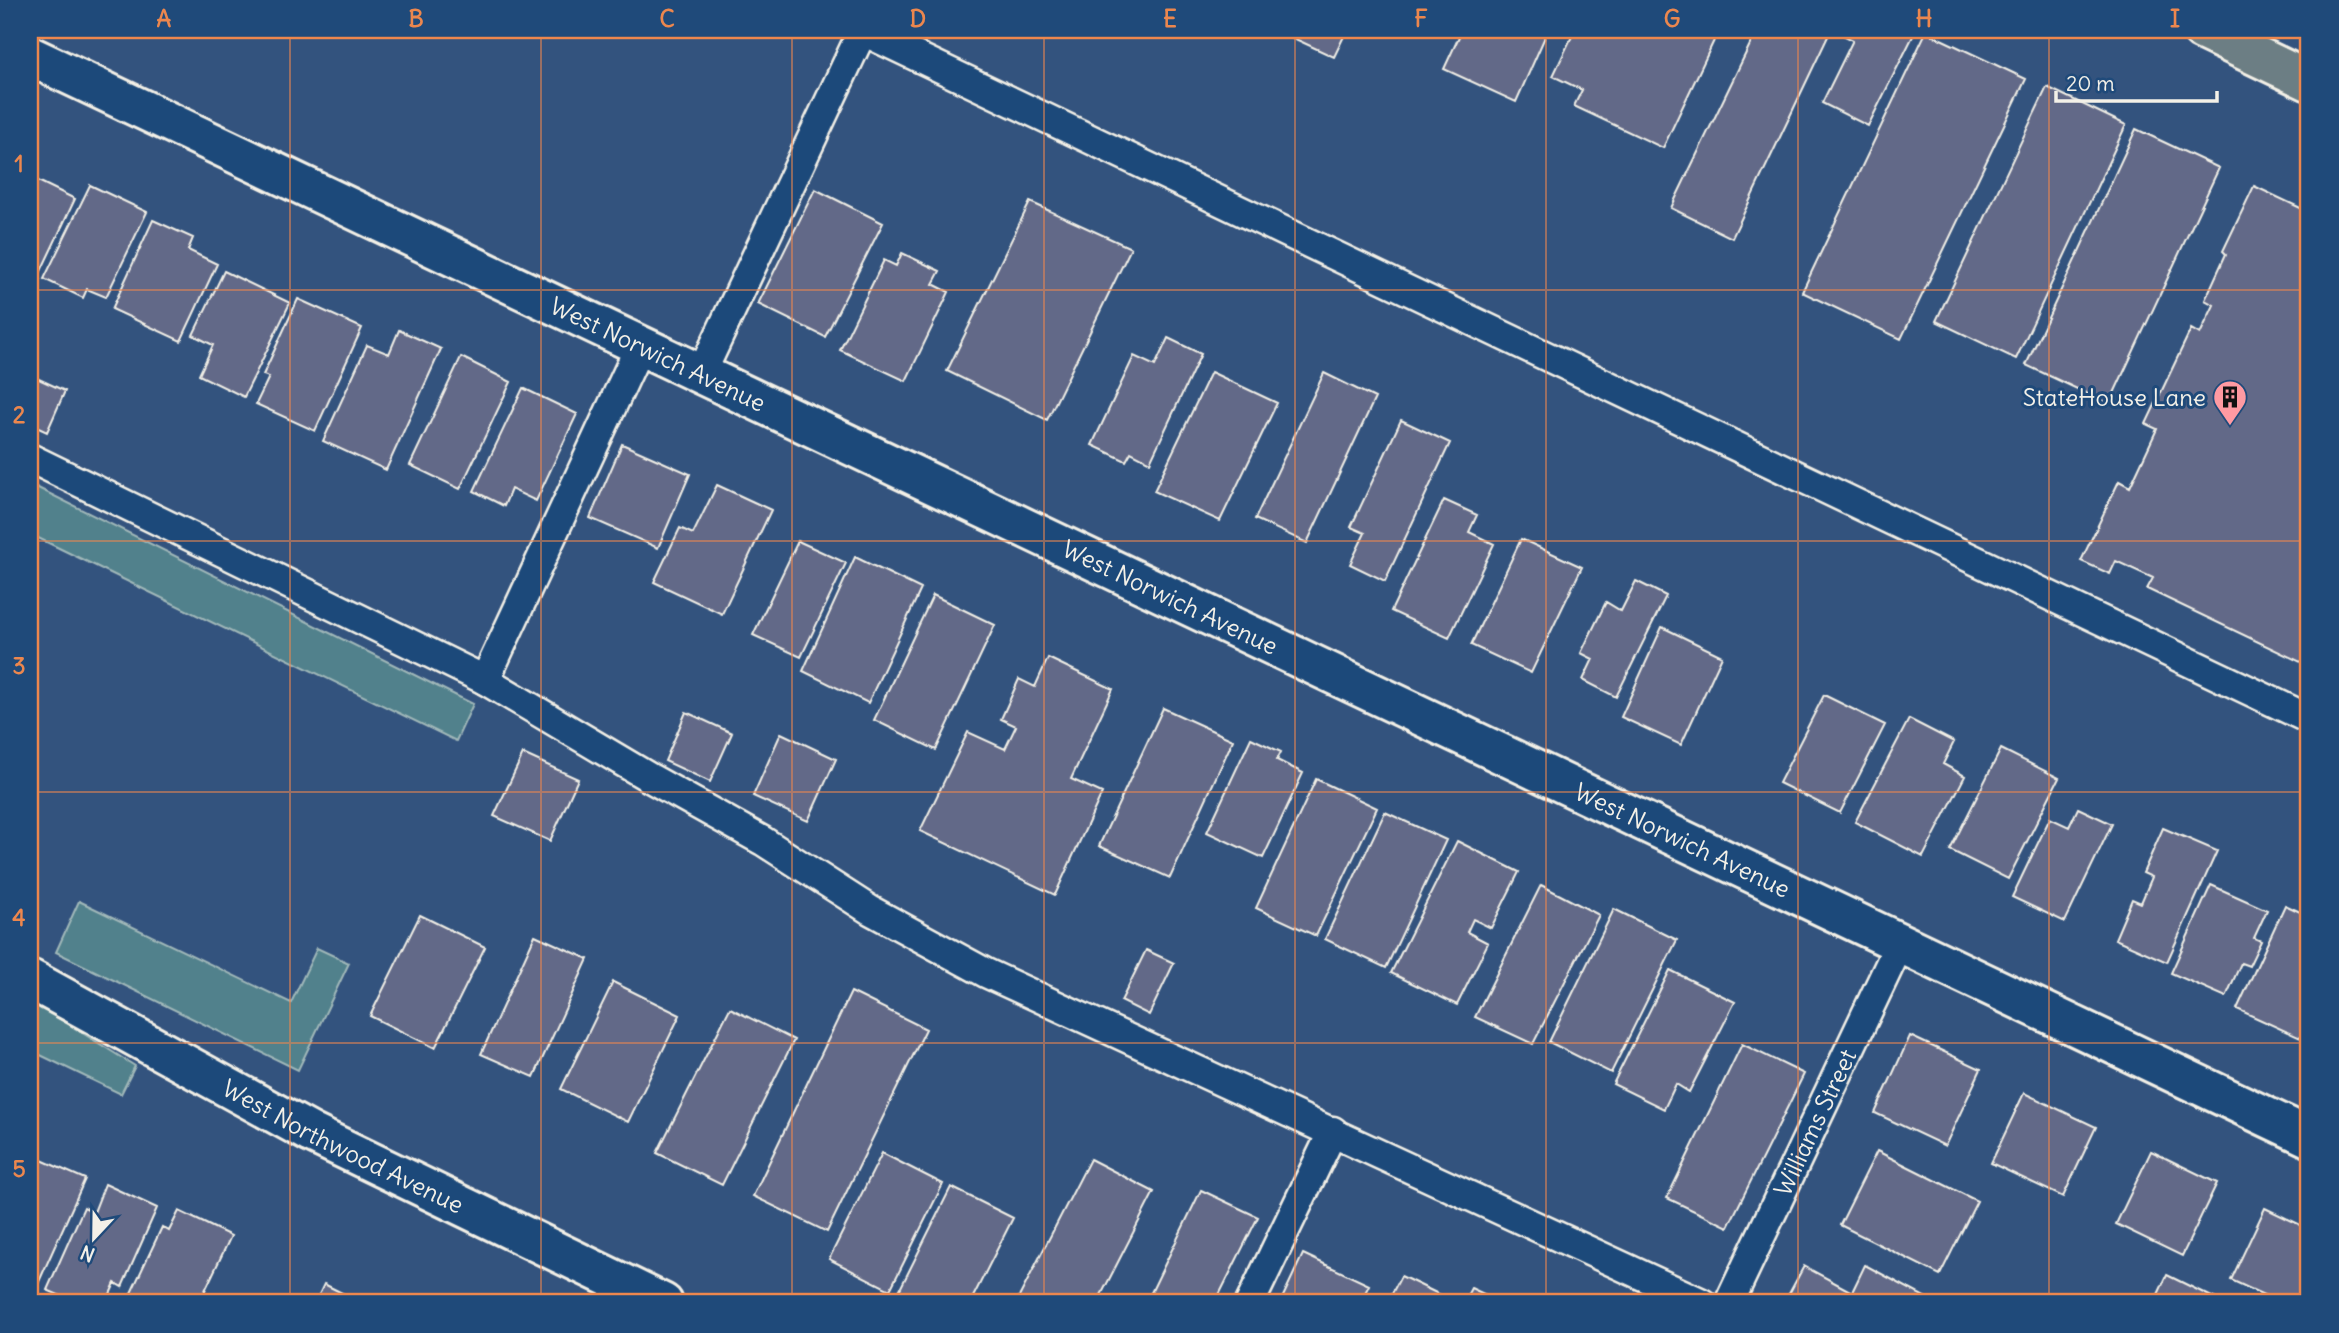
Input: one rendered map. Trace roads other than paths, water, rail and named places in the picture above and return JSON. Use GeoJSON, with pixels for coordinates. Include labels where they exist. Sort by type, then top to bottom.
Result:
{"type":"FeatureCollection","features":[{"type":"Feature","properties":{"kind":"main road"},"geometry":{"type":"LineString","coordinates":[[2202,30],[2309,81]]}},
{"type":"Feature","properties":{"kind":"street","name":"West Norwich Avenue"},"geometry":{"type":"LineString","coordinates":[[30,56],[2309,1137]]}},
{"type":"Feature","properties":{"kind":"street","name":"West Northwood Avenue"},"geometry":{"type":"LineString","coordinates":[[30,979],[293,1124],[663,1303]]}},
{"type":"Feature","properties":{"kind":"lane"},"geometry":{"type":"LineString","coordinates":[[701,374],[863,30],[2309,719]]}},
{"type":"Feature","properties":{"kind":"lane"},"geometry":{"type":"LineString","coordinates":[[485,680],[640,346]]}},
{"type":"Feature","properties":{"kind":"lane"},"geometry":{"type":"LineString","coordinates":[[30,458],[485,680],[650,778],[763,841],[870,911],[974,967],[1702,1303]]}},
{"type":"Feature","properties":{"kind":"lane","name":"Williams Street"},"geometry":{"type":"LineString","coordinates":[[1729,1303],[1900,943]]}},
{"type":"Feature","properties":{"kind":"lane"},"geometry":{"type":"LineString","coordinates":[[1250,1303],[1333,1131]]}},
{"type":"Feature","properties":{"kind":"place","name":"StateHouse Lane"},"geometry":{"type":"Point","coordinates":[2230,427]}}]}
